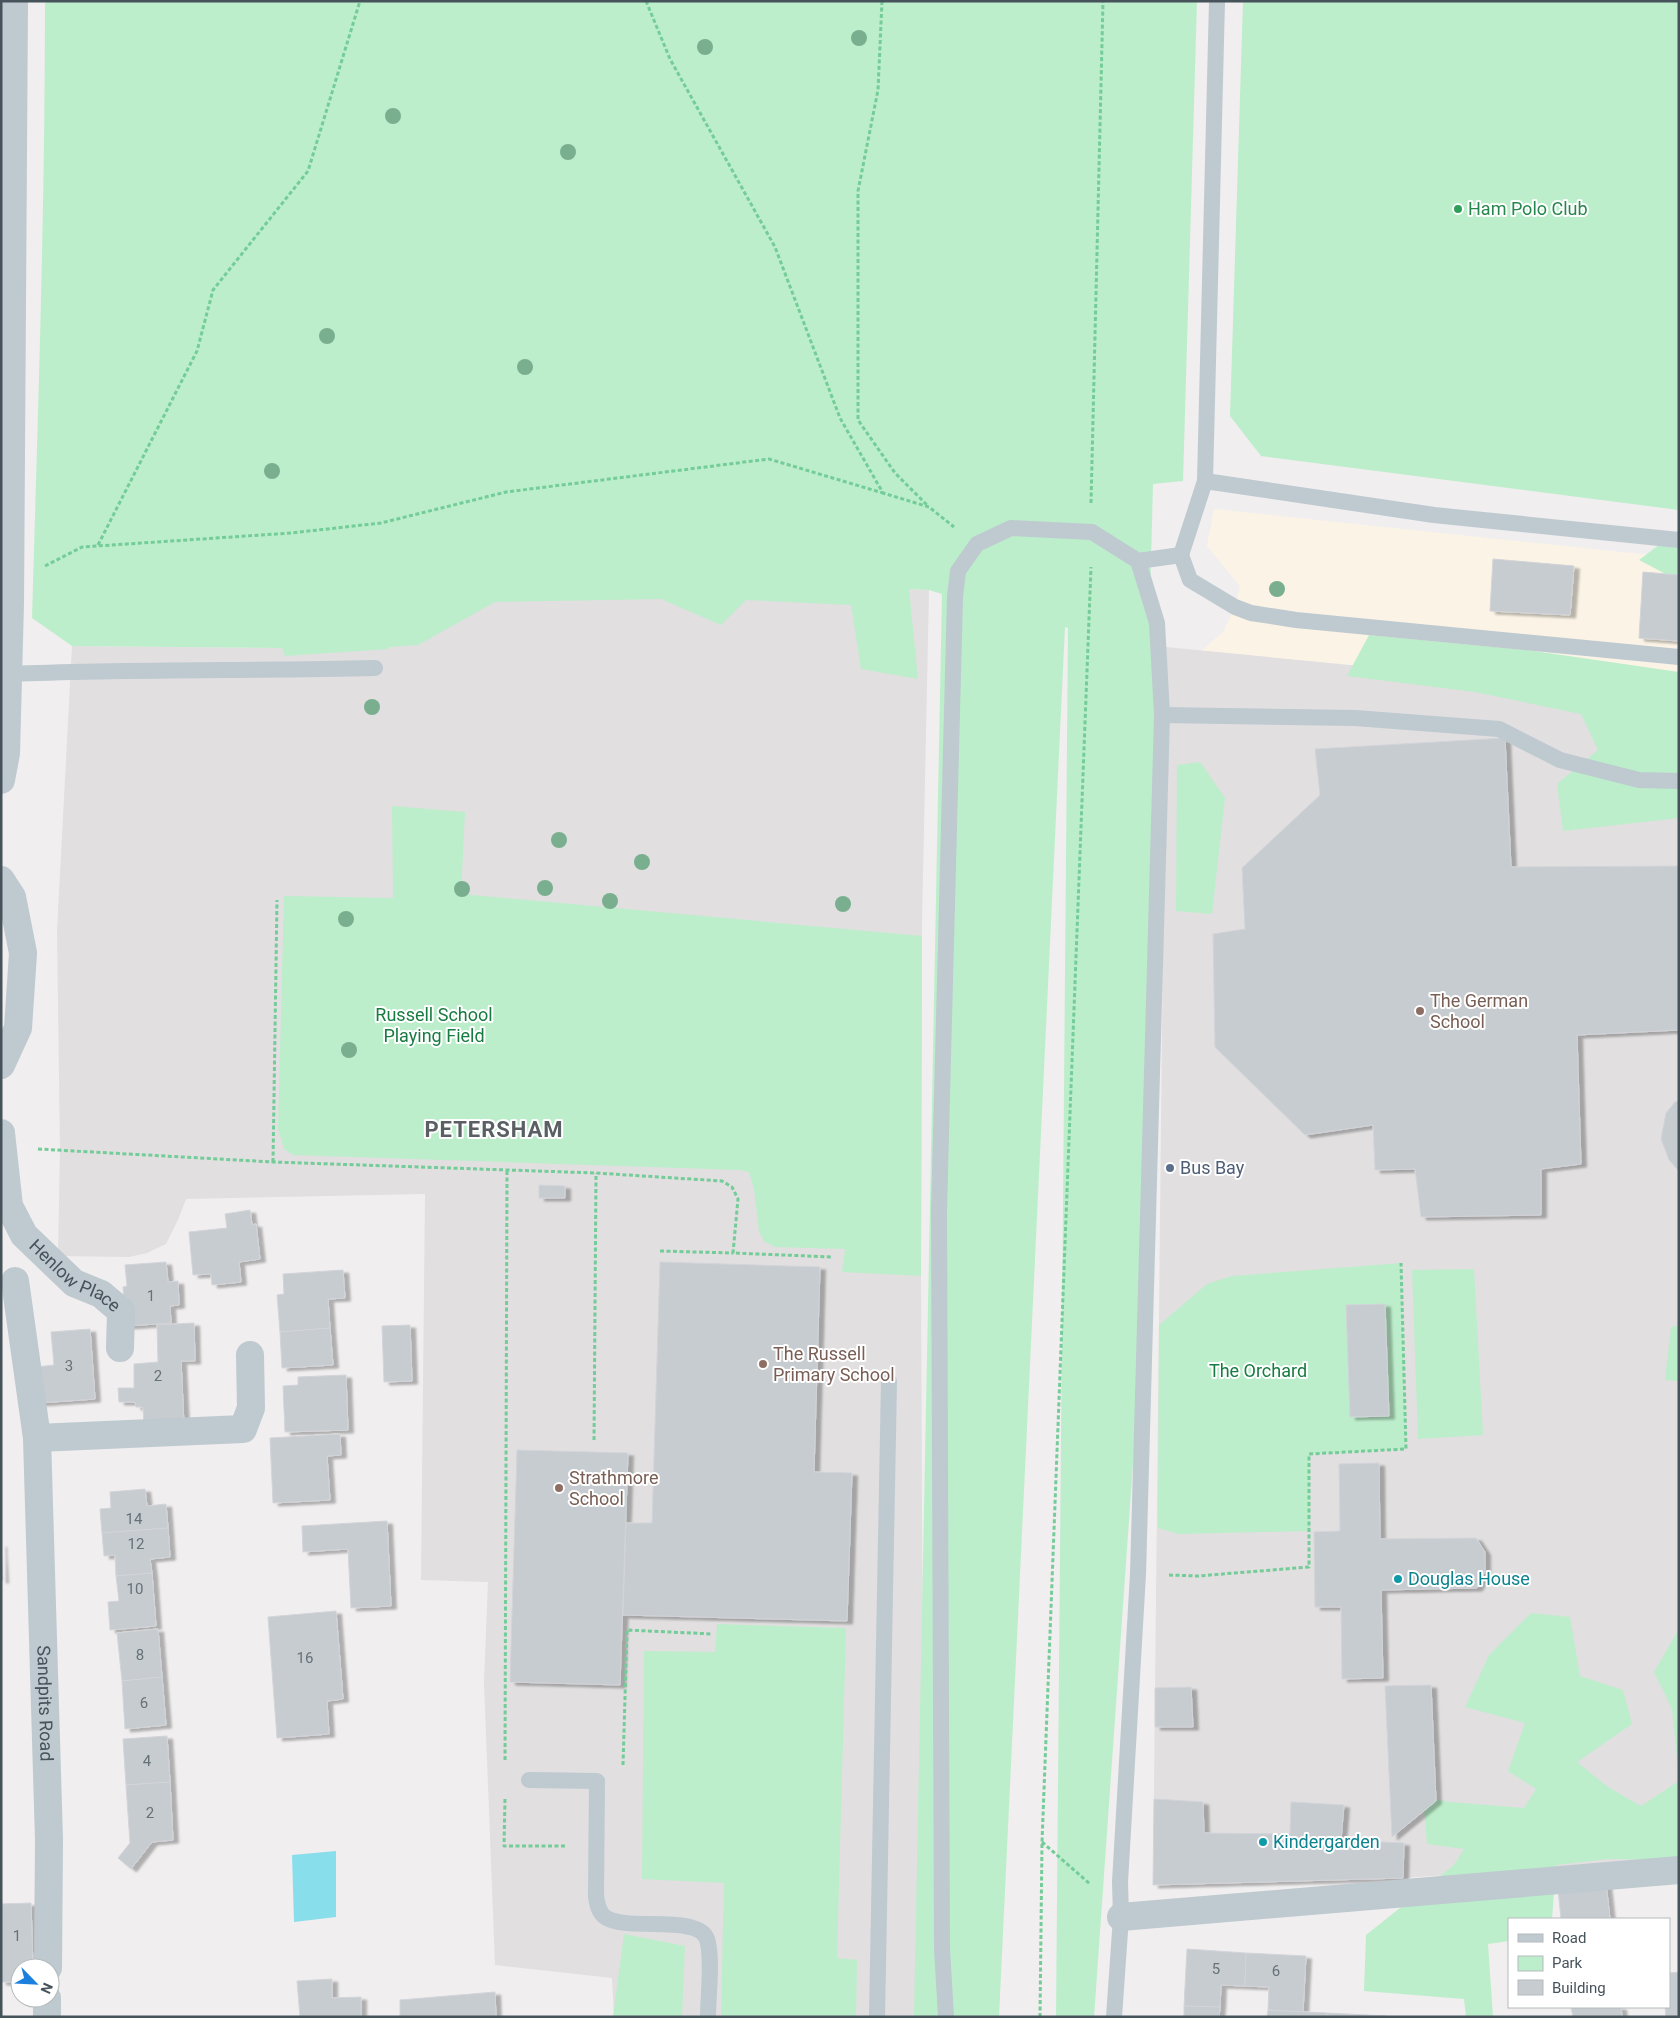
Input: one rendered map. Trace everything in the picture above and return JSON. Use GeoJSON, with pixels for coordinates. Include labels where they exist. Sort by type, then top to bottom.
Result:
{"type":"FeatureCollection","features":[{"type":"Feature","properties":{"kind":"street"},"geometry":{"type":"LineString","coordinates":[[1,780],[6,753],[9,674],[14,1]]}},
{"type":"Feature","properties":{"kind":"street"},"geometry":{"type":"LineString","coordinates":[[1,880],[12,897],[23,952],[18,1028],[1,1065]]}},
{"type":"Feature","properties":{"kind":"street","name":"Henlow Place"},"geometry":{"type":"LineString","coordinates":[[2,1140],[10,1206],[24,1235],[74,1283],[101,1294],[121,1311],[120,1348]]}},
{"type":"Feature","properties":{"kind":"street","name":"Sandpits Road"},"geometry":{"type":"LineString","coordinates":[[15,1281],[37,1438],[49,1840],[48,1958]]}},
{"type":"Feature","properties":{"kind":"street"},"geometry":{"type":"LineString","coordinates":[[37,1438],[243,1429],[251,1408],[250,1355]]}},
{"type":"Feature","properties":{"kind":"street"},"geometry":{"type":"LineString","coordinates":[[1121,1917],[1679,1870]]}},
{"type":"Feature","properties":{"kind":"lane"},"geometry":{"type":"LineString","coordinates":[[1217,1],[1205,481],[1181,555],[1190,580],[1235,607],[1252,613],[1314,622],[1679,657]]}},
{"type":"Feature","properties":{"kind":"lane"},"geometry":{"type":"LineString","coordinates":[[1205,481],[1434,515],[1679,540]]}},
{"type":"Feature","properties":{"kind":"lane"},"geometry":{"type":"LineString","coordinates":[[946,2017],[942,1949],[939,1211],[955,597],[958,571],[977,544],[1011,528],[1092,532],[1138,561],[1181,555]]}},
{"type":"Feature","properties":{"kind":"lane"},"geometry":{"type":"LineString","coordinates":[[1114,2017],[1121,1917],[1120,1882],[1138,1574],[1162,714],[1157,623],[1138,561]]}},
{"type":"Feature","properties":{"kind":"lane"},"geometry":{"type":"LineString","coordinates":[[9,674],[76,671],[224,672],[375,668]]}},
{"type":"Feature","properties":{"kind":"lane"},"geometry":{"type":"LineString","coordinates":[[1162,714],[1355,718],[1498,729],[1560,760],[1639,780],[1679,781]]}},
{"type":"Feature","properties":{"kind":"lane"},"geometry":{"type":"LineString","coordinates":[[877,2017],[889,1381]]}},
{"type":"Feature","properties":{"kind":"lane"},"geometry":{"type":"LineString","coordinates":[[529,1780],[597,1781],[596,1896],[600,1912],[604,1916],[619,1922],[688,1927],[703,1932],[707,1938],[709,1953],[708,2017]]}},
{"type":"Feature","properties":{"kind":"path"},"geometry":{"type":"LineString","coordinates":[[98,546],[197,351],[213,290],[308,171],[360,1]]}},
{"type":"Feature","properties":{"kind":"path"},"geometry":{"type":"LineString","coordinates":[[646,1],[670,59],[775,247],[840,418],[883,493]]}},
{"type":"Feature","properties":{"kind":"path"},"geometry":{"type":"LineString","coordinates":[[882,1],[878,90],[858,191],[858,420],[895,473],[929,507],[977,544]]}},
{"type":"Feature","properties":{"kind":"path"},"geometry":{"type":"LineString","coordinates":[[1040,2017],[1042,1842],[1092,532],[1091,497],[1103,1]]}},
{"type":"Feature","properties":{"kind":"path"},"geometry":{"type":"LineString","coordinates":[[10,603],[36,572],[82,547],[291,533],[381,522],[506,492],[769,459],[929,507]]}},
{"type":"Feature","properties":{"kind":"path"},"geometry":{"type":"LineString","coordinates":[[272,1162],[277,900]]}},
{"type":"Feature","properties":{"kind":"path"},"geometry":{"type":"LineString","coordinates":[[2,1140],[272,1162],[596,1173],[722,1181],[732,1188],[738,1199],[734,1253]]}},
{"type":"Feature","properties":{"kind":"path"},"geometry":{"type":"LineString","coordinates":[[505,1766],[507,1171]]}},
{"type":"Feature","properties":{"kind":"path"},"geometry":{"type":"LineString","coordinates":[[594,1440],[596,1173]]}},
{"type":"Feature","properties":{"kind":"path"},"geometry":{"type":"LineString","coordinates":[[660,1251],[832,1257]]}},
{"type":"Feature","properties":{"kind":"path"},"geometry":{"type":"LineString","coordinates":[[1309,1567],[1309,1454],[1406,1449],[1400,1263]]}},
{"type":"Feature","properties":{"kind":"path"},"geometry":{"type":"LineString","coordinates":[[1198,1576],[1314,1566]]}},
{"type":"Feature","properties":{"kind":"path"},"geometry":{"type":"LineString","coordinates":[[623,1769],[627,1630],[712,1634]]}},
{"type":"Feature","properties":{"kind":"path"},"geometry":{"type":"LineString","coordinates":[[505,1796],[504,1846],[574,1846]]}},
{"type":"Feature","properties":{"kind":"path"},"geometry":{"type":"LineString","coordinates":[[1042,1842],[1096,1890],[1121,1917]]}},
{"type":"Feature","properties":{"kind":"shaded area"},"geometry":{"type":"Polygon","coordinates":[[[1214,509],[1679,558],[1679,697],[1201,651],[1223,632],[1235,607],[1240,586],[1207,546],[1214,509]]]}},
{"type":"Feature","properties":{"kind":"shaded area","name":"The Russell Primary School"},"geometry":{"type":"Polygon","coordinates":[[[490,568],[929,590],[922,921],[921,1276],[924,1953],[929,2017],[614,2017],[612,1978],[495,1965],[484,1682],[488,1582],[421,1580],[425,1194],[186,1199],[166,1244],[147,1253],[129,1257],[58,1256],[60,1150],[57,931],[72,646],[388,649],[490,568]]]}},
{"type":"Feature","properties":{"kind":"shaded area","name":"The German School"},"geometry":{"type":"Polygon","coordinates":[[[1166,647],[1679,697],[1679,1859],[1403,1878],[1153,1885],[1166,647]]]}},
{"type":"Feature","properties":{"kind":"green space"},"geometry":{"type":"Polygon","coordinates":[[[45,1],[1197,1],[1183,481],[1153,484],[1150,600],[1157,623],[1146,1279],[1094,2017],[1056,2017],[1068,628],[1065,627],[999,2017],[914,2017],[942,594],[929,590],[909,589],[918,679],[861,669],[851,605],[746,600],[721,625],[661,599],[495,602],[418,645],[390,647],[388,649],[285,656],[282,648],[72,646],[32,618],[39,387],[45,1]]]}},
{"type":"Feature","properties":{"kind":"green space","name":"Ham Polo Club"},"geometry":{"type":"Polygon","coordinates":[[[1243,1],[1679,1],[1679,510],[1261,456],[1230,416],[1243,1]]]}},
{"type":"Feature","properties":{"kind":"green space"},"geometry":{"type":"Polygon","coordinates":[[[1679,530],[1679,581],[1639,560],[1679,530]]]}},
{"type":"Feature","properties":{"kind":"green space"},"geometry":{"type":"Polygon","coordinates":[[[1369,635],[1527,650],[1679,672],[1679,818],[1563,831],[1557,784],[1598,750],[1581,714],[1475,692],[1347,676],[1369,635]]]}},
{"type":"Feature","properties":{"kind":"green space"},"geometry":{"type":"Polygon","coordinates":[[[1200,762],[1225,798],[1212,914],[1176,911],[1177,765],[1200,762]]]}},
{"type":"Feature","properties":{"kind":"green space","name":"Russell School Playing Field"},"geometry":{"type":"Polygon","coordinates":[[[392,806],[465,812],[461,894],[922,936],[921,1276],[842,1272],[845,1249],[775,1247],[764,1241],[759,1231],[754,1189],[749,1172],[740,1170],[293,1155],[284,1149],[278,1129],[284,896],[393,898],[392,806]]]}},
{"type":"Feature","properties":{"kind":"green space","name":"The Orchard"},"geometry":{"type":"Polygon","coordinates":[[[1401,1263],[1406,1449],[1309,1454],[1310,1531],[1179,1534],[1158,1528],[1159,1325],[1207,1284],[1232,1276],[1401,1263]]]}},
{"type":"Feature","properties":{"kind":"green space"},"geometry":{"type":"Polygon","coordinates":[[[1474,1269],[1483,1435],[1418,1439],[1412,1270],[1474,1269]]]}},
{"type":"Feature","properties":{"kind":"green space"},"geometry":{"type":"Polygon","coordinates":[[[1679,1325],[1679,1381],[1665,1380],[1671,1327],[1679,1325]]]}},
{"type":"Feature","properties":{"kind":"green space"},"geometry":{"type":"Polygon","coordinates":[[[1531,1613],[1570,1617],[1580,1676],[1623,1690],[1632,1724],[1577,1762],[1608,1787],[1641,1806],[1679,1781],[1679,1860],[1608,1859],[1556,1865],[1552,1918],[1508,1918],[1508,1941],[1488,1944],[1493,2017],[1466,2017],[1464,1999],[1364,1991],[1366,1935],[1454,1865],[1464,1849],[1427,1844],[1423,1797],[1450,1802],[1524,1808],[1536,1789],[1508,1771],[1525,1723],[1465,1707],[1489,1655],[1531,1613]]]}},
{"type":"Feature","properties":{"kind":"green space"},"geometry":{"type":"Polygon","coordinates":[[[717,1624],[846,1628],[837,1958],[857,1960],[856,2017],[721,2017],[724,1883],[642,1879],[644,1651],[715,1652],[717,1624]]]}},
{"type":"Feature","properties":{"kind":"green space"},"geometry":{"type":"Polygon","coordinates":[[[1679,1629],[1679,1778],[1672,1709],[1654,1672],[1679,1629]]]}},
{"type":"Feature","properties":{"kind":"green space"},"geometry":{"type":"Polygon","coordinates":[[[624,1934],[685,1946],[682,2017],[613,2017],[624,1934]]]}},
{"type":"Feature","properties":{"kind":"water"},"geometry":{"type":"Polygon","coordinates":[[[336,1851],[336,1917],[294,1922],[292,1855],[336,1851]]]}},
{"type":"Feature","properties":{"kind":"building"},"geometry":{"type":"Polygon","coordinates":[[[1493,559],[1574,566],[1570,615],[1490,611],[1493,559]]]}},
{"type":"Feature","properties":{"kind":"building"},"geometry":{"type":"Polygon","coordinates":[[[1643,572],[1679,575],[1679,641],[1639,638],[1643,572]]]}},
{"type":"Feature","properties":{"kind":"building"},"geometry":{"type":"Polygon","coordinates":[[[1505,738],[1511,867],[1679,866],[1679,1030],[1577,1035],[1581,1164],[1541,1169],[1541,1215],[1421,1217],[1415,1169],[1375,1170],[1373,1125],[1305,1135],[1215,1047],[1213,934],[1245,929],[1242,868],[1320,795],[1315,749],[1505,738]]]}},
{"type":"Feature","properties":{"kind":"building"},"geometry":{"type":"Polygon","coordinates":[[[1679,1101],[1679,1171],[1669,1160],[1661,1139],[1666,1113],[1675,1102],[1679,1101]]]}},
{"type":"Feature","properties":{"kind":"building"},"geometry":{"type":"Polygon","coordinates":[[[539,1185],[565,1186],[565,1198],[539,1198],[539,1185]]]}},
{"type":"Feature","properties":{"kind":"building"},"geometry":{"type":"Polygon","coordinates":[[[250,1210],[252,1225],[256,1224],[260,1259],[239,1262],[241,1282],[212,1285],[211,1274],[193,1275],[189,1232],[227,1228],[225,1214],[250,1210]]]}},
{"type":"Feature","properties":{"kind":"building"},"geometry":{"type":"Polygon","coordinates":[[[166,1262],[168,1282],[178,1281],[179,1305],[170,1306],[171,1323],[126,1326],[123,1287],[127,1286],[125,1265],[166,1262]]]}},
{"type":"Feature","properties":{"kind":"building"},"geometry":{"type":"Polygon","coordinates":[[[660,1262],[820,1267],[814,1472],[852,1473],[847,1621],[623,1615],[626,1523],[652,1523],[660,1262]]]}},
{"type":"Feature","properties":{"kind":"building"},"geometry":{"type":"Polygon","coordinates":[[[343,1270],[345,1298],[328,1299],[330,1328],[280,1332],[277,1295],[284,1294],[283,1274],[343,1270]]]}},
{"type":"Feature","properties":{"kind":"building"},"geometry":{"type":"Polygon","coordinates":[[[1385,1304],[1389,1416],[1350,1417],[1346,1305],[1385,1304]]]}},
{"type":"Feature","properties":{"kind":"building"},"geometry":{"type":"Polygon","coordinates":[[[194,1323],[195,1361],[181,1361],[184,1425],[144,1426],[143,1407],[136,1407],[135,1402],[119,1402],[118,1388],[134,1388],[134,1364],[158,1362],[157,1325],[194,1323]]]}},
{"type":"Feature","properties":{"kind":"building"},"geometry":{"type":"Polygon","coordinates":[[[410,1325],[412,1381],[384,1382],[382,1326],[410,1325]]]}},
{"type":"Feature","properties":{"kind":"building"},"geometry":{"type":"Polygon","coordinates":[[[330,1328],[333,1365],[282,1368],[280,1332],[330,1328]]]}},
{"type":"Feature","properties":{"kind":"building"},"geometry":{"type":"Polygon","coordinates":[[[90,1329],[95,1399],[38,1403],[36,1367],[54,1365],[51,1332],[90,1329]]]}},
{"type":"Feature","properties":{"kind":"building"},"geometry":{"type":"Polygon","coordinates":[[[346,1375],[348,1430],[285,1432],[283,1386],[298,1385],[298,1377],[346,1375]]]}},
{"type":"Feature","properties":{"kind":"building"},"geometry":{"type":"Polygon","coordinates":[[[340,1434],[341,1455],[327,1456],[330,1500],[273,1503],[270,1438],[340,1434]]]}},
{"type":"Feature","properties":{"kind":"building"},"geometry":{"type":"Polygon","coordinates":[[[517,1450],[628,1453],[620,1685],[510,1682],[517,1450]]]}},
{"type":"Feature","properties":{"kind":"building","name":"Douglas House"},"geometry":{"type":"Polygon","coordinates":[[[1379,1463],[1380,1539],[1476,1538],[1485,1552],[1485,1571],[1477,1588],[1381,1590],[1383,1678],[1342,1679],[1341,1607],[1315,1607],[1314,1532],[1340,1531],[1339,1464],[1379,1463]]]}},
{"type":"Feature","properties":{"kind":"building"},"geometry":{"type":"Polygon","coordinates":[[[145,1489],[147,1506],[166,1504],[168,1528],[102,1533],[100,1509],[111,1508],[110,1492],[145,1489]]]}},
{"type":"Feature","properties":{"kind":"building"},"geometry":{"type":"Polygon","coordinates":[[[387,1521],[391,1606],[351,1608],[348,1549],[303,1552],[302,1526],[387,1521]]]}},
{"type":"Feature","properties":{"kind":"building"},"geometry":{"type":"Polygon","coordinates":[[[168,1528],[170,1557],[150,1559],[152,1573],[116,1576],[115,1555],[104,1556],[102,1533],[168,1528]]]}},
{"type":"Feature","properties":{"kind":"building"},"geometry":{"type":"Polygon","coordinates":[[[1,1544],[3,1580],[1,1580],[1,1544]]]}},
{"type":"Feature","properties":{"kind":"building"},"geometry":{"type":"Polygon","coordinates":[[[152,1573],[156,1626],[110,1630],[108,1602],[119,1601],[116,1576],[152,1573]]]}},
{"type":"Feature","properties":{"kind":"building"},"geometry":{"type":"Polygon","coordinates":[[[336,1611],[343,1699],[327,1701],[329,1734],[277,1738],[268,1617],[336,1611]]]}},
{"type":"Feature","properties":{"kind":"building"},"geometry":{"type":"Polygon","coordinates":[[[158,1629],[162,1677],[122,1681],[117,1633],[158,1629]]]}},
{"type":"Feature","properties":{"kind":"building"},"geometry":{"type":"Polygon","coordinates":[[[162,1677],[166,1725],[125,1729],[122,1681],[162,1677]]]}},
{"type":"Feature","properties":{"kind":"building"},"geometry":{"type":"Polygon","coordinates":[[[1431,1685],[1436,1801],[1392,1837],[1385,1686],[1431,1685]]]}},
{"type":"Feature","properties":{"kind":"building"},"geometry":{"type":"Polygon","coordinates":[[[1191,1687],[1193,1727],[1155,1727],[1155,1688],[1191,1687]]]}},
{"type":"Feature","properties":{"kind":"building"},"geometry":{"type":"Polygon","coordinates":[[[167,1736],[170,1782],[126,1785],[123,1739],[167,1736]]]}},
{"type":"Feature","properties":{"kind":"building"},"geometry":{"type":"Polygon","coordinates":[[[170,1782],[173,1840],[152,1842],[131,1869],[118,1858],[130,1843],[126,1785],[170,1782]]]}},
{"type":"Feature","properties":{"kind":"building","name":"Kindergarden"},"geometry":{"type":"Polygon","coordinates":[[[1154,1799],[1203,1802],[1204,1833],[1290,1834],[1291,1802],[1344,1805],[1341,1840],[1404,1843],[1403,1878],[1153,1885],[1154,1799]]]}},
{"type":"Feature","properties":{"kind":"building"},"geometry":{"type":"Polygon","coordinates":[[[1606,1883],[1610,1918],[1561,1918],[1558,1889],[1606,1883]]]}},
{"type":"Feature","properties":{"kind":"building"},"geometry":{"type":"Polygon","coordinates":[[[31,1903],[33,1958],[10,1958],[10,1982],[1,1982],[1,1904],[31,1903]]]}},
{"type":"Feature","properties":{"kind":"building"},"geometry":{"type":"Polygon","coordinates":[[[1187,1949],[1246,1953],[1245,1986],[1221,1985],[1220,2007],[1184,2006],[1187,1949]]]}},
{"type":"Feature","properties":{"kind":"building"},"geometry":{"type":"Polygon","coordinates":[[[1246,1953],[1306,1956],[1303,2012],[1268,2010],[1269,1987],[1245,1986],[1246,1953]]]}},
{"type":"Feature","properties":{"kind":"building"},"geometry":{"type":"Polygon","coordinates":[[[1679,1972],[1679,2017],[1666,2017],[1665,2008],[1670,2008],[1670,1973],[1679,1972]]]}},
{"type":"Feature","properties":{"kind":"building"},"geometry":{"type":"Polygon","coordinates":[[[332,1979],[332,1998],[361,1997],[361,2017],[300,2017],[297,1981],[332,1979]]]}},
{"type":"Feature","properties":{"kind":"building"},"geometry":{"type":"Polygon","coordinates":[[[495,1992],[496,2017],[400,2017],[400,2000],[495,1992]]]}},
{"type":"Feature","properties":{"kind":"building"},"geometry":{"type":"Polygon","coordinates":[[[1184,2006],[1220,2007],[1219,2017],[1184,2017],[1184,2006]]]}},
{"type":"Feature","properties":{"kind":"building"},"geometry":{"type":"Polygon","coordinates":[[[1571,2008],[1621,2008],[1622,2017],[1573,2017],[1571,2008]]]}},
{"type":"Feature","properties":{"kind":"building"},"geometry":{"type":"Polygon","coordinates":[[[1268,2010],[1327,2013],[1327,2017],[1267,2017],[1268,2010]]]}},
{"type":"Feature","properties":{"kind":"building"},"geometry":{"type":"Polygon","coordinates":[[[1327,2013],[1387,2016],[1387,2017],[1327,2017],[1327,2013]]]}},
{"type":"Feature","properties":{"kind":"place","name":"Ham Polo Club"},"geometry":{"type":"Point","coordinates":[1458,209]}},
{"type":"Feature","properties":{"kind":"place","name":"The German School"},"geometry":{"type":"Point","coordinates":[1420,1011]}},
{"type":"Feature","properties":{"kind":"place","name":"Bus Bay"},"geometry":{"type":"Point","coordinates":[1170,1168]}},
{"type":"Feature","properties":{"kind":"place","name":"The Russell Primary School"},"geometry":{"type":"Point","coordinates":[763,1364]}},
{"type":"Feature","properties":{"kind":"place","name":"Strathmore School"},"geometry":{"type":"Point","coordinates":[559,1488]}},
{"type":"Feature","properties":{"kind":"place","name":"Douglas House"},"geometry":{"type":"Point","coordinates":[1398,1579]}},
{"type":"Feature","properties":{"kind":"place","name":"Kindergarden"},"geometry":{"type":"Point","coordinates":[1263,1842]}},
{"type":"Feature","properties":{"kind":"district","name":"PETERSHAM"},"geometry":{"type":"Point","coordinates":[494,1129]}}]}
